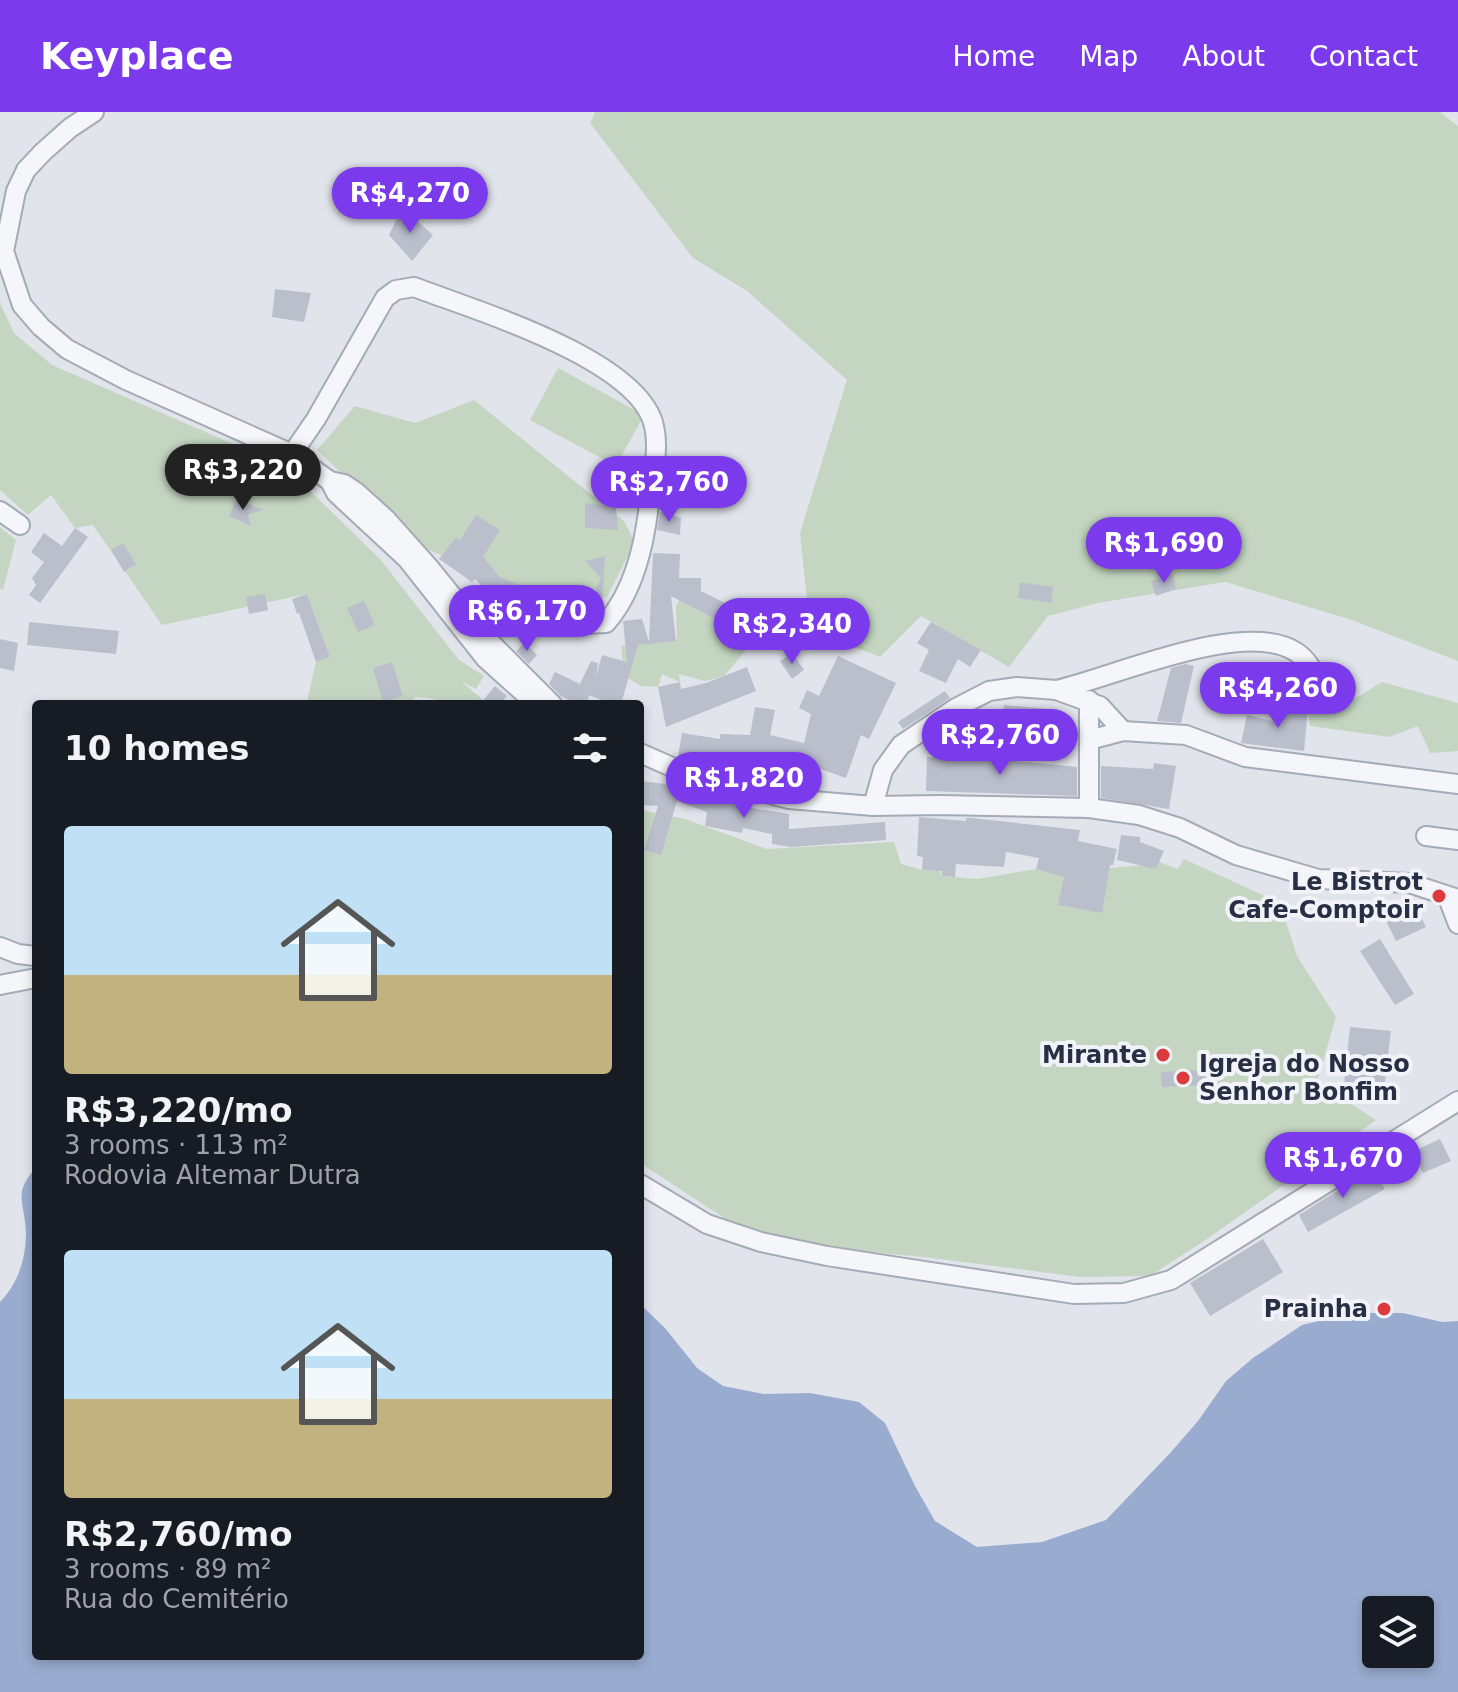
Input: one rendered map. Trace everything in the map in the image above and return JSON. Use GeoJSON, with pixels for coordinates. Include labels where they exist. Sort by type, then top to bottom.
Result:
{"type":"FeatureCollection","features":[{"type":"Feature","properties":{"kind":"street"},"geometry":{"type":"LineString","coordinates":[[94,112],[43,152],[26,170],[16,191],[2,253],[22,305],[41,327],[67,349],[126,380],[292,454],[330,481],[344,484],[378,511],[542,700]]}},
{"type":"Feature","properties":{"kind":"street"},"geometry":{"type":"LineString","coordinates":[[292,454],[316,419],[385,298],[396,290],[414,287],[560,343],[624,382],[648,408],[656,443],[646,528],[632,583],[620,607],[606,623],[514,626],[482,617],[460,606]]}},
{"type":"Feature","properties":{"kind":"street"},"geometry":{"type":"LineString","coordinates":[[330,481],[336,493],[407,559],[485,658],[541,700]]}},
{"type":"Feature","properties":{"kind":"street"},"geometry":{"type":"LineString","coordinates":[[0,511],[20,525]]}},
{"type":"Feature","properties":{"kind":"street"},"geometry":{"type":"LineString","coordinates":[[1056,690],[1182,652],[1215,645],[1260,642],[1287,647],[1298,653],[1307,661],[1321,687]]}},
{"type":"Feature","properties":{"kind":"street"},"geometry":{"type":"LineString","coordinates":[[873,806],[883,770],[901,745],[956,708],[989,691],[1017,687],[1056,690],[1100,706],[1123,731]]}},
{"type":"Feature","properties":{"kind":"street"},"geometry":{"type":"LineString","coordinates":[[1089,700],[1089,808]]}},
{"type":"Feature","properties":{"kind":"street"},"geometry":{"type":"LineString","coordinates":[[1089,740],[1123,731],[1186,735],[1245,757],[1458,784]]}},
{"type":"Feature","properties":{"kind":"street"},"geometry":{"type":"LineString","coordinates":[[644,755],[681,771],[789,799],[873,806],[1089,808],[1158,819],[1236,855],[1318,879],[1409,883],[1453,898],[1458,924]]}},
{"type":"Feature","properties":{"kind":"street"},"geometry":{"type":"LineString","coordinates":[[1426,836],[1458,840]]}},
{"type":"Feature","properties":{"kind":"street"},"geometry":{"type":"LineString","coordinates":[[0,947],[32,956]]}},
{"type":"Feature","properties":{"kind":"street"},"geometry":{"type":"LineString","coordinates":[[0,985],[32,979]]}},
{"type":"Feature","properties":{"kind":"street"},"geometry":{"type":"LineString","coordinates":[[644,1186],[707,1224],[761,1242],[827,1256],[1074,1294],[1124,1293],[1171,1280],[1458,1101]]}},
{"type":"Feature","properties":{"kind":"green space"},"geometry":{"type":"Polygon","coordinates":[[[595,112],[1440,112],[1458,126],[1458,661],[1352,620],[1225,582],[1098,603],[1048,616],[1009,667],[921,616],[880,657],[810,630],[800,533],[847,380],[747,291],[693,258],[590,123],[595,112]]]}},
{"type":"Feature","properties":{"kind":"green space"},"geometry":{"type":"Polygon","coordinates":[[[0,303],[14,333],[52,365],[249,451],[306,487],[380,559],[459,660],[484,676],[476,689],[461,681],[483,700],[415,697],[413,700],[307,700],[316,662],[330,657],[307,594],[162,625],[93,525],[75,528],[51,495],[28,515],[0,490],[0,303]]]}},
{"type":"Feature","properties":{"kind":"green space"},"geometry":{"type":"Polygon","coordinates":[[[558,368],[644,415],[616,466],[530,420],[558,368]]]}},
{"type":"Feature","properties":{"kind":"green space"},"geometry":{"type":"Polygon","coordinates":[[[474,400],[624,521],[635,542],[607,597],[528,588],[418,546],[317,450],[355,406],[415,423],[474,400]]]}},
{"type":"Feature","properties":{"kind":"green space"},"geometry":{"type":"Polygon","coordinates":[[[0,527],[16,540],[3,590],[0,589],[0,527]]]}},
{"type":"Feature","properties":{"kind":"green space"},"geometry":{"type":"Polygon","coordinates":[[[682,594],[696,609],[732,628],[741,624],[754,641],[724,676],[705,681],[679,674],[680,682],[662,674],[658,687],[641,686],[628,678],[632,663],[623,661],[621,646],[677,640],[676,607],[682,594]]]}},
{"type":"Feature","properties":{"kind":"green space"},"geometry":{"type":"Polygon","coordinates":[[[1382,682],[1458,703],[1458,751],[1430,753],[1418,726],[1389,737],[1310,726],[1306,704],[1317,697],[1338,709],[1382,682]]]}},
{"type":"Feature","properties":{"kind":"green space"},"geometry":{"type":"Polygon","coordinates":[[[644,811],[685,819],[767,849],[894,842],[901,864],[940,871],[942,876],[977,879],[1036,869],[1050,873],[1147,865],[1156,869],[1159,862],[1178,869],[1184,859],[1280,903],[1297,956],[1336,1017],[1317,1082],[1376,1120],[1150,1276],[1080,1277],[924,1257],[761,1242],[644,1166],[644,811]]]}},
{"type":"Feature","properties":{"kind":"water"},"geometry":{"type":"Polygon","coordinates":[[[32,1173],[32,1660],[644,1660],[644,1308],[665,1328],[697,1368],[723,1386],[764,1394],[810,1393],[859,1402],[885,1423],[935,1521],[977,1547],[1042,1542],[1106,1520],[1198,1421],[1226,1381],[1253,1358],[1302,1325],[1353,1313],[1403,1313],[1442,1322],[1458,1321],[1458,1692],[0,1692],[0,1302],[12,1287],[23,1261],[26,1233],[22,1192],[32,1173]]]}},
{"type":"Feature","properties":{"kind":"building"},"geometry":{"type":"Polygon","coordinates":[[[402,208],[433,235],[412,261],[389,235],[402,208]]]}},
{"type":"Feature","properties":{"kind":"building"},"geometry":{"type":"Polygon","coordinates":[[[275,289],[311,293],[304,322],[272,317],[275,289]]]}},
{"type":"Feature","properties":{"kind":"building"},"geometry":{"type":"Polygon","coordinates":[[[236,499],[263,510],[248,514],[251,526],[229,516],[236,499]]]}},
{"type":"Feature","properties":{"kind":"building"},"geometry":{"type":"Polygon","coordinates":[[[585,503],[616,507],[618,530],[585,528],[585,503]]]}},
{"type":"Feature","properties":{"kind":"building"},"geometry":{"type":"Polygon","coordinates":[[[660,512],[681,518],[680,535],[657,530],[660,512]]]}},
{"type":"Feature","properties":{"kind":"building"},"geometry":{"type":"Polygon","coordinates":[[[476,515],[500,530],[483,557],[500,577],[528,588],[528,591],[549,592],[534,614],[516,602],[508,611],[475,579],[472,582],[439,559],[456,537],[460,540],[476,515]]]}},
{"type":"Feature","properties":{"kind":"building"},"geometry":{"type":"Polygon","coordinates":[[[75,528],[88,537],[40,603],[29,595],[36,585],[32,578],[44,562],[31,552],[44,533],[62,546],[75,528]]]}},
{"type":"Feature","properties":{"kind":"building"},"geometry":{"type":"Polygon","coordinates":[[[123,543],[136,564],[124,572],[111,550],[123,543]]]}},
{"type":"Feature","properties":{"kind":"building"},"geometry":{"type":"Polygon","coordinates":[[[653,553],[680,554],[679,578],[701,578],[701,591],[741,611],[732,628],[671,596],[676,641],[638,645],[622,700],[601,700],[589,695],[588,700],[569,700],[549,684],[555,672],[580,684],[591,661],[598,663],[596,676],[602,655],[627,662],[623,621],[642,619],[649,642],[653,553]]]}},
{"type":"Feature","properties":{"kind":"building"},"geometry":{"type":"Polygon","coordinates":[[[605,556],[602,609],[584,612],[589,603],[580,612],[564,613],[566,593],[593,595],[601,578],[585,561],[605,556]]]}},
{"type":"Feature","properties":{"kind":"building"},"geometry":{"type":"Polygon","coordinates":[[[1172,574],[1176,589],[1156,596],[1151,581],[1172,574]]]}},
{"type":"Feature","properties":{"kind":"building"},"geometry":{"type":"Polygon","coordinates":[[[1020,582],[1053,587],[1051,603],[1018,598],[1020,582]]]}},
{"type":"Feature","properties":{"kind":"building"},"geometry":{"type":"Polygon","coordinates":[[[265,594],[268,610],[249,614],[246,597],[265,594]]]}},
{"type":"Feature","properties":{"kind":"building"},"geometry":{"type":"Polygon","coordinates":[[[307,594],[330,657],[316,662],[292,599],[307,594]]]}},
{"type":"Feature","properties":{"kind":"building"},"geometry":{"type":"Polygon","coordinates":[[[364,601],[375,625],[358,632],[347,608],[364,601]]]}},
{"type":"Feature","properties":{"kind":"building"},"geometry":{"type":"Polygon","coordinates":[[[29,622],[119,631],[116,654],[27,645],[29,622]]]}},
{"type":"Feature","properties":{"kind":"building"},"geometry":{"type":"Polygon","coordinates":[[[931,622],[981,650],[970,667],[958,659],[946,683],[919,671],[929,650],[917,643],[931,622]]]}},
{"type":"Feature","properties":{"kind":"building"},"geometry":{"type":"Polygon","coordinates":[[[0,639],[18,643],[14,671],[0,668],[0,639]]]}},
{"type":"Feature","properties":{"kind":"building"},"geometry":{"type":"Polygon","coordinates":[[[525,643],[537,655],[529,664],[516,651],[525,643]]]}},
{"type":"Feature","properties":{"kind":"building"},"geometry":{"type":"Polygon","coordinates":[[[792,653],[804,670],[792,679],[780,661],[792,653]]]}},
{"type":"Feature","properties":{"kind":"building"},"geometry":{"type":"Polygon","coordinates":[[[838,656],[896,683],[869,739],[861,735],[846,778],[815,767],[814,770],[793,765],[792,768],[771,763],[698,760],[678,756],[682,733],[720,739],[720,734],[750,735],[755,707],[775,710],[770,735],[804,743],[811,714],[799,708],[807,690],[819,696],[838,656]]]}},
{"type":"Feature","properties":{"kind":"building"},"geometry":{"type":"Polygon","coordinates":[[[392,662],[403,696],[382,700],[373,668],[392,662]]]}},
{"type":"Feature","properties":{"kind":"building"},"geometry":{"type":"Polygon","coordinates":[[[1185,664],[1194,666],[1181,723],[1157,721],[1171,668],[1185,664]]]}},
{"type":"Feature","properties":{"kind":"building"},"geometry":{"type":"Polygon","coordinates":[[[747,667],[756,691],[666,727],[658,687],[680,682],[681,689],[747,667]]]}},
{"type":"Feature","properties":{"kind":"building"},"geometry":{"type":"Polygon","coordinates":[[[495,686],[507,696],[504,700],[483,700],[495,686]]]}},
{"type":"Feature","properties":{"kind":"building"},"geometry":{"type":"Polygon","coordinates":[[[945,691],[950,698],[903,729],[898,722],[945,691]]]}},
{"type":"Feature","properties":{"kind":"building"},"geometry":{"type":"Polygon","coordinates":[[[1004,705],[1059,710],[1058,723],[1072,725],[1070,740],[1000,732],[1004,705]]]}},
{"type":"Feature","properties":{"kind":"building"},"geometry":{"type":"Polygon","coordinates":[[[1282,705],[1308,708],[1304,751],[1241,743],[1247,715],[1280,723],[1282,705]]]}},
{"type":"Feature","properties":{"kind":"building"},"geometry":{"type":"Polygon","coordinates":[[[974,712],[986,728],[957,751],[943,731],[974,712]]]}},
{"type":"Feature","properties":{"kind":"building"},"geometry":{"type":"Polygon","coordinates":[[[927,757],[1077,767],[1077,796],[926,791],[927,757]]]}},
{"type":"Feature","properties":{"kind":"building"},"geometry":{"type":"Polygon","coordinates":[[[1154,763],[1176,766],[1169,809],[1101,798],[1101,766],[1153,769],[1154,763]]]}},
{"type":"Feature","properties":{"kind":"building"},"geometry":{"type":"Polygon","coordinates":[[[644,781],[684,786],[727,801],[747,804],[746,807],[789,814],[789,829],[885,822],[886,840],[792,847],[772,844],[772,834],[743,828],[742,833],[705,826],[707,812],[677,801],[661,855],[644,850],[658,806],[644,805],[644,781]]]}},
{"type":"Feature","properties":{"kind":"building"},"geometry":{"type":"Polygon","coordinates":[[[919,817],[966,821],[966,818],[972,818],[1080,830],[1078,841],[1117,849],[1113,865],[1110,865],[1102,913],[1058,905],[1064,877],[1036,869],[1039,858],[1006,852],[1004,867],[956,864],[955,877],[942,876],[942,871],[922,870],[923,857],[917,856],[919,817]]]}},
{"type":"Feature","properties":{"kind":"building"},"geometry":{"type":"Polygon","coordinates":[[[1121,835],[1140,837],[1140,842],[1164,851],[1156,869],[1117,860],[1121,835]]]}},
{"type":"Feature","properties":{"kind":"building"},"geometry":{"type":"Polygon","coordinates":[[[1403,903],[1411,920],[1420,915],[1426,927],[1396,941],[1382,913],[1403,903]]]}},
{"type":"Feature","properties":{"kind":"building"},"geometry":{"type":"Polygon","coordinates":[[[1380,939],[1414,994],[1395,1005],[1360,951],[1380,939]]]}},
{"type":"Feature","properties":{"kind":"building"},"geometry":{"type":"Polygon","coordinates":[[[1350,1027],[1391,1031],[1384,1089],[1344,1085],[1350,1027]]]}},
{"type":"Feature","properties":{"kind":"building","name":"Igreja do Nosso Senhor Bonfim"},"geometry":{"type":"Polygon","coordinates":[[[1204,1070],[1205,1085],[1162,1087],[1161,1072],[1204,1070]]]}},
{"type":"Feature","properties":{"kind":"building"},"geometry":{"type":"Polygon","coordinates":[[[1440,1139],[1451,1161],[1423,1173],[1412,1152],[1440,1139]]]}},
{"type":"Feature","properties":{"kind":"building"},"geometry":{"type":"Polygon","coordinates":[[[1373,1168],[1385,1189],[1308,1232],[1299,1215],[1373,1168]]]}},
{"type":"Feature","properties":{"kind":"building"},"geometry":{"type":"Polygon","coordinates":[[[1263,1239],[1283,1272],[1210,1316],[1190,1283],[1263,1239]]]}},
{"type":"Feature","properties":{"kind":"place","name":"Le Bistrot Cafe-Comptoir"},"geometry":{"type":"Point","coordinates":[1439,896]}},
{"type":"Feature","properties":{"kind":"place","name":"Mirante"},"geometry":{"type":"Point","coordinates":[1163,1055]}},
{"type":"Feature","properties":{"kind":"place","name":"Igreja do Nosso Senhor Bonfim"},"geometry":{"type":"Point","coordinates":[1183,1078]}},
{"type":"Feature","properties":{"kind":"place","name":"Prainha"},"geometry":{"type":"Point","coordinates":[1384,1309]}}]}
